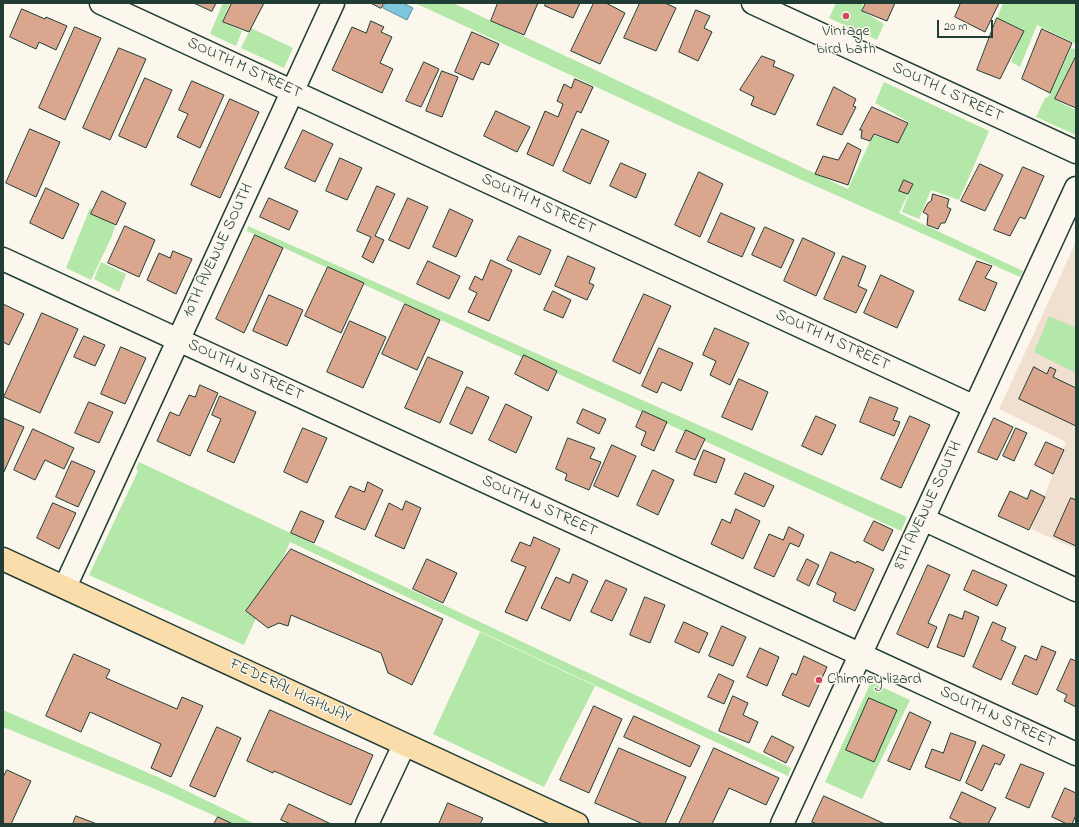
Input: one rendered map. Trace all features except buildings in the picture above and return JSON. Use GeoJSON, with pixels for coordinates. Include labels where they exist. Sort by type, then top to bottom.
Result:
{"type":"FeatureCollection","features":[{"type":"Feature","properties":{"kind":"main road","name":"FEDERAL HIGHWAY"},"geometry":{"type":"LineString","coordinates":[[3,559],[577,824]]}},
{"type":"Feature","properties":{"kind":"street","name":"SOUTH M STREET"},"geometry":{"type":"LineString","coordinates":[[101,3],[975,407]]}},
{"type":"Feature","properties":{"kind":"street","name":"10TH AVENUE SOUTH"},"geometry":{"type":"LineString","coordinates":[[65,587],[333,3]]}},
{"type":"Feature","properties":{"kind":"street","name":"SOUTH L STREET"},"geometry":{"type":"LineString","coordinates":[[753,3],[1076,152]]}},
{"type":"Feature","properties":{"kind":"street","name":"8TH AVENUE SOUTH"},"geometry":{"type":"LineString","coordinates":[[782,824],[1076,188]]}},
{"type":"Feature","properties":{"kind":"street","name":"SOUTH N STREET"},"geometry":{"type":"LineString","coordinates":[[3,259],[1076,754]]}},
{"type":"Feature","properties":{"kind":"street"},"geometry":{"type":"LineString","coordinates":[[923,519],[1076,590]]}},
{"type":"Feature","properties":{"kind":"street"},"geometry":{"type":"LineString","coordinates":[[367,824],[404,744]]}},
{"type":"Feature","properties":{"kind":"shaded area"},"geometry":{"type":"Polygon","coordinates":[[[1076,242],[1076,549],[1031,529],[1066,442],[999,409],[1076,242]]]}},
{"type":"Feature","properties":{"kind":"green space"},"geometry":{"type":"Polygon","coordinates":[[[223,3],[230,3],[222,22],[242,31],[236,46],[210,34],[223,3]]]}},
{"type":"Feature","properties":{"kind":"green space"},"geometry":{"type":"Polygon","coordinates":[[[415,3],[453,3],[848,189],[873,135],[898,143],[909,122],[875,103],[884,82],[989,131],[959,200],[931,190],[919,219],[902,212],[913,183],[904,180],[899,191],[908,194],[899,213],[1023,271],[1020,277],[674,123],[415,3]]]}},
{"type":"Feature","properties":{"kind":"green space"},"geometry":{"type":"Polygon","coordinates":[[[836,3],[863,3],[862,11],[884,24],[877,40],[829,18],[836,3]]]}},
{"type":"Feature","properties":{"kind":"green space"},"geometry":{"type":"Polygon","coordinates":[[[1003,3],[1076,3],[1076,44],[1037,25],[1020,67],[1011,62],[1024,30],[997,18],[1003,3]]]}},
{"type":"Feature","properties":{"kind":"green space"},"geometry":{"type":"Polygon","coordinates":[[[251,28],[293,48],[284,68],[241,48],[251,28]]]}},
{"type":"Feature","properties":{"kind":"green space"},"geometry":{"type":"Polygon","coordinates":[[[1071,48],[1076,48],[1076,54],[1055,100],[1076,110],[1076,135],[1036,117],[1045,98],[1049,96],[1071,48]]]}},
{"type":"Feature","properties":{"kind":"green space"},"geometry":{"type":"Polygon","coordinates":[[[90,208],[115,226],[112,236],[91,280],[66,268],[90,208]]]}},
{"type":"Feature","properties":{"kind":"green space"},"geometry":{"type":"Polygon","coordinates":[[[248,226],[907,517],[901,531],[247,231],[248,226]]]}},
{"type":"Feature","properties":{"kind":"green space"},"geometry":{"type":"Polygon","coordinates":[[[101,262],[126,274],[119,292],[94,279],[101,262]]]}},
{"type":"Feature","properties":{"kind":"green space"},"geometry":{"type":"Polygon","coordinates":[[[1049,316],[1076,328],[1076,373],[1034,352],[1049,316]]]}},
{"type":"Feature","properties":{"kind":"green space"},"geometry":{"type":"Polygon","coordinates":[[[139,462],[791,768],[788,776],[290,542],[244,645],[89,575],[138,471],[136,469],[139,462]]]}},
{"type":"Feature","properties":{"kind":"green space"},"geometry":{"type":"Polygon","coordinates":[[[480,632],[595,686],[544,787],[433,734],[480,632]]]}},
{"type":"Feature","properties":{"kind":"green space"},"geometry":{"type":"Polygon","coordinates":[[[871,682],[910,700],[862,799],[825,782],[871,682]]]}},
{"type":"Feature","properties":{"kind":"green space"},"geometry":{"type":"Polygon","coordinates":[[[3,710],[158,777],[255,824],[233,824],[155,789],[3,727],[3,710]]]}},
{"type":"Feature","properties":{"kind":"water"},"geometry":{"type":"Polygon","coordinates":[[[386,3],[403,3],[413,8],[407,20],[383,8],[386,3]]]}},
{"type":"Feature","properties":{"kind":"place","name":"Vintage bird bath"},"geometry":{"type":"Point","coordinates":[846,16]}},
{"type":"Feature","properties":{"kind":"place","name":"Chimney lizard"},"geometry":{"type":"Point","coordinates":[819,680]}}]}
